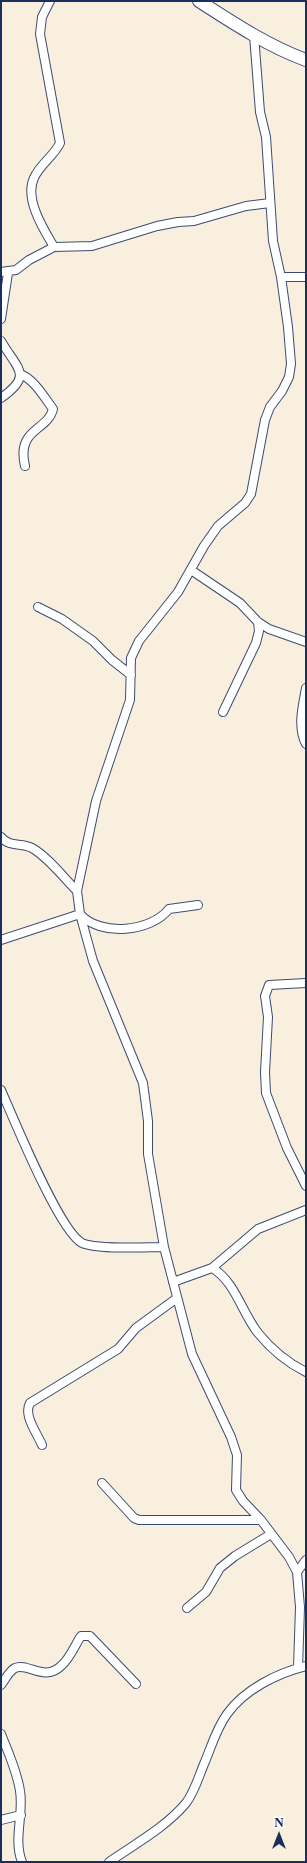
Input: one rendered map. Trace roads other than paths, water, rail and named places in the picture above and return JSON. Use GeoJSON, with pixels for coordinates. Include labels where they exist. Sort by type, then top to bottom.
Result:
{"type":"FeatureCollection","features":[{"type":"Feature","properties":{"kind":"street"},"geometry":{"type":"LineString","coordinates":[[50,1],[42,17],[40,34],[60,143],[34,178],[31,187],[37,219],[54,247]]}},
{"type":"Feature","properties":{"kind":"street"},"geometry":{"type":"LineString","coordinates":[[199,1],[254,35],[292,55],[306,60]]}},
{"type":"Feature","properties":{"kind":"street"},"geometry":{"type":"LineString","coordinates":[[109,1862],[162,1825],[187,1802],[218,1731],[226,1716],[235,1704],[251,1691],[272,1679],[302,1667],[297,1572],[289,1557],[261,1520],[243,1502],[236,1490],[237,1455],[231,1437],[192,1354],[164,1247],[148,1154],[148,1121],[143,1083],[93,961],[80,914],[77,891],[96,801],[130,700],[131,658],[139,642],[178,592],[192,570],[204,546],[218,526],[245,503],[251,494],[264,420],[270,407],[282,391],[289,377],[291,364],[288,327],[281,277],[273,241],[266,137],[260,112],[254,35]]}},
{"type":"Feature","properties":{"kind":"street"},"geometry":{"type":"LineString","coordinates":[[1,319],[4,272],[16,270],[29,260],[54,247],[92,246],[157,226],[178,222],[194,222],[246,206],[270,203]]}},
{"type":"Feature","properties":{"kind":"street"},"geometry":{"type":"LineString","coordinates":[[281,277],[306,277]]}},
{"type":"Feature","properties":{"kind":"street"},"geometry":{"type":"LineString","coordinates":[[1,341],[18,368],[20,374],[20,381],[15,388],[1,398]]}},
{"type":"Feature","properties":{"kind":"street"},"geometry":{"type":"LineString","coordinates":[[20,374],[26,376],[34,384],[53,409],[52,414],[32,432],[25,445],[23,456],[25,466]]}},
{"type":"Feature","properties":{"kind":"street"},"geometry":{"type":"LineString","coordinates":[[192,570],[240,603],[258,622],[269,629],[306,642]]}},
{"type":"Feature","properties":{"kind":"street"},"geometry":{"type":"LineString","coordinates":[[38,607],[62,619],[94,641],[112,660],[131,674]]}},
{"type":"Feature","properties":{"kind":"street"},"geometry":{"type":"LineString","coordinates":[[223,712],[256,643],[259,631],[258,622]]}},
{"type":"Feature","properties":{"kind":"street"},"geometry":{"type":"LineString","coordinates":[[306,688],[302,708],[302,732],[306,744]]}},
{"type":"Feature","properties":{"kind":"street"},"geometry":{"type":"LineString","coordinates":[[1,837],[6,843],[31,847],[77,891]]}},
{"type":"Feature","properties":{"kind":"street"},"geometry":{"type":"LineString","coordinates":[[80,914],[87,921],[97,925],[131,929],[148,924],[164,915],[169,909],[198,905]]}},
{"type":"Feature","properties":{"kind":"street"},"geometry":{"type":"LineString","coordinates":[[1,940],[80,914]]}},
{"type":"Feature","properties":{"kind":"street"},"geometry":{"type":"LineString","coordinates":[[306,983],[269,985],[267,989],[265,996],[268,1017],[265,1072],[266,1093],[287,1148],[306,1186]]}},
{"type":"Feature","properties":{"kind":"street"},"geometry":{"type":"LineString","coordinates":[[1,1090],[29,1156],[55,1206],[75,1238],[82,1243],[95,1245],[129,1248],[164,1247]]}},
{"type":"Feature","properties":{"kind":"street"},"geometry":{"type":"LineString","coordinates":[[174,1282],[212,1268],[258,1229],[306,1210]]}},
{"type":"Feature","properties":{"kind":"street"},"geometry":{"type":"LineString","coordinates":[[212,1268],[225,1278],[257,1332],[264,1341],[278,1354],[306,1372]]}},
{"type":"Feature","properties":{"kind":"street"},"geometry":{"type":"LineString","coordinates":[[42,1445],[28,1415],[30,1403],[118,1349],[136,1328],[177,1298]]}},
{"type":"Feature","properties":{"kind":"street"},"geometry":{"type":"LineString","coordinates":[[102,1483],[134,1518],[139,1520],[261,1520]]}},
{"type":"Feature","properties":{"kind":"street"},"geometry":{"type":"LineString","coordinates":[[187,1608],[206,1592],[220,1568],[235,1556],[271,1534]]}},
{"type":"Feature","properties":{"kind":"street"},"geometry":{"type":"LineString","coordinates":[[297,1572],[306,1560]]}},
{"type":"Feature","properties":{"kind":"street"},"geometry":{"type":"LineString","coordinates":[[1,1685],[13,1669],[18,1667],[39,1672],[54,1671],[62,1665],[81,1636],[85,1635],[90,1636],[136,1684]]}},
{"type":"Feature","properties":{"kind":"street"},"geometry":{"type":"LineString","coordinates":[[1,1734],[13,1763],[20,1791],[21,1815],[19,1828],[22,1862]]}},
{"type":"Feature","properties":{"kind":"street"},"geometry":{"type":"LineString","coordinates":[[1,1820],[21,1815]]}}]}
